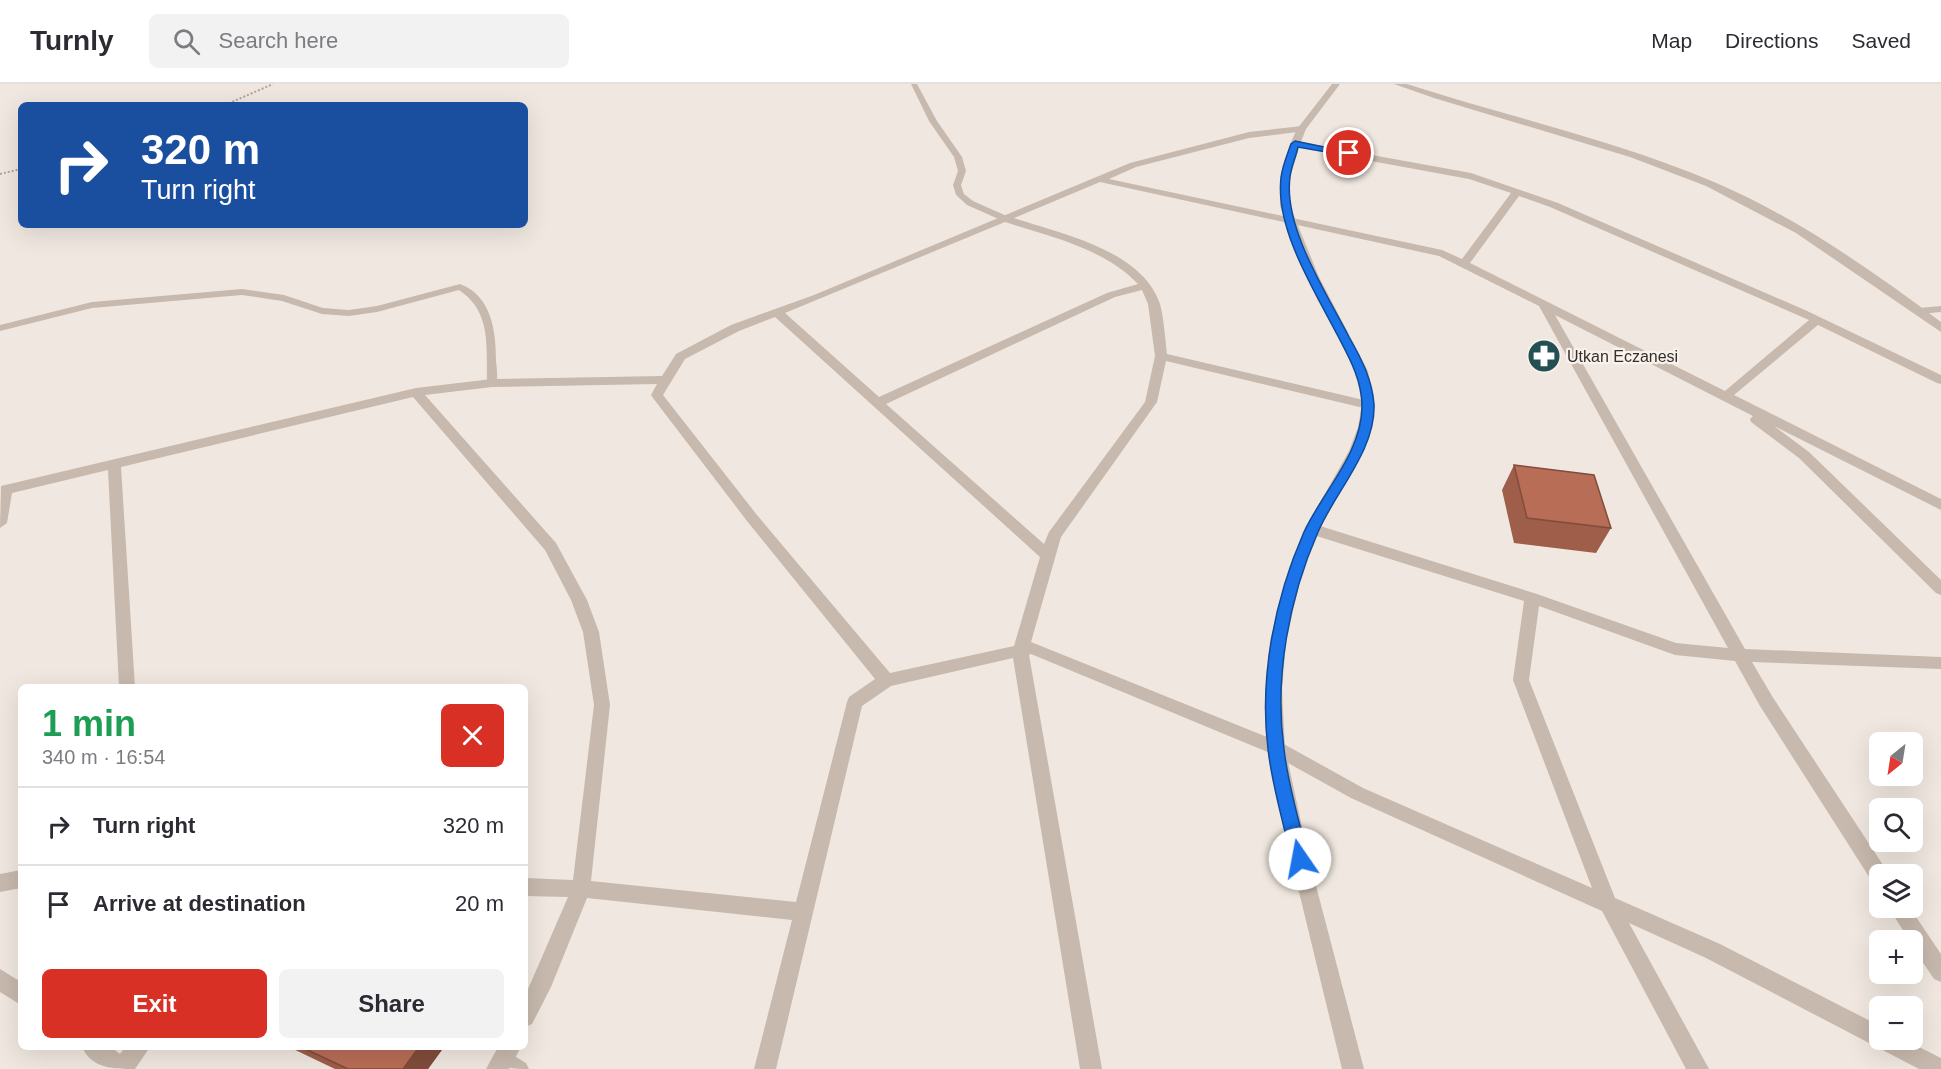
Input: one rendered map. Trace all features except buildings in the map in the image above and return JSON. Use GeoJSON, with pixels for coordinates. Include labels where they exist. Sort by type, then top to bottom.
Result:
{"type":"FeatureCollection","features":[{"type":"Feature","properties":{"kind":"street"},"geometry":{"type":"LineString","coordinates":[[1336,84],[1302,129],[1295,144],[1285,178],[1288,218],[1313,277],[1362,371],[1368,405],[1365,427],[1356,451],[1312,529],[1296,568],[1278,641],[1274,690],[1276,748],[1300,859],[1353,1069]]}},
{"type":"Feature","properties":{"kind":"street"},"geometry":{"type":"LineString","coordinates":[[1398,84],[1642,159],[1711,184],[1801,232],[1941,328]]}},
{"type":"Feature","properties":{"kind":"street"},"geometry":{"type":"LineString","coordinates":[[886,680],[752,518],[657,394],[680,357],[735,328],[1102,180],[1132,165],[1249,135],[1302,129]]}},
{"type":"Feature","properties":{"kind":"street"},"geometry":{"type":"LineString","coordinates":[[1295,144],[1471,176],[1517,192],[1656,248],[1817,320],[1941,380]]}},
{"type":"Feature","properties":{"kind":"street"},"geometry":{"type":"LineString","coordinates":[[1102,180],[1288,218],[1442,253],[1941,505]]}},
{"type":"Feature","properties":{"kind":"street"},"geometry":{"type":"LineString","coordinates":[[1464,264],[1517,192]]}},
{"type":"Feature","properties":{"kind":"street"},"geometry":{"type":"LineString","coordinates":[[1006,219],[1093,248],[1130,269],[1145,285],[1154,304],[1161,356],[1151,402],[1054,536],[1020,651],[1091,1069]]}},
{"type":"Feature","properties":{"kind":"street"},"geometry":{"type":"LineString","coordinates":[[877,403],[1111,295],[1145,285]]}},
{"type":"Feature","properties":{"kind":"street"},"geometry":{"type":"LineString","coordinates":[[1543,304],[1766,701],[1872,864]]}},
{"type":"Feature","properties":{"kind":"street"},"geometry":{"type":"LineString","coordinates":[[1919,311],[1941,309]]}},
{"type":"Feature","properties":{"kind":"street"},"geometry":{"type":"LineString","coordinates":[[776,312],[1048,556]]}},
{"type":"Feature","properties":{"kind":"street"},"geometry":{"type":"LineString","coordinates":[[1726,396],[1817,320]]}},
{"type":"Feature","properties":{"kind":"street"},"geometry":{"type":"LineString","coordinates":[[1161,356],[1368,405]]}},
{"type":"Feature","properties":{"kind":"street"},"geometry":{"type":"LineString","coordinates":[[0,523],[3,490],[416,392],[492,384],[666,380]]}},
{"type":"Feature","properties":{"kind":"street"},"geometry":{"type":"LineString","coordinates":[[416,392],[551,547],[567,572],[591,632],[602,705],[581,889],[544,980],[528,1011]]}},
{"type":"Feature","properties":{"kind":"street"},"geometry":{"type":"LineString","coordinates":[[1726,396],[1804,456],[1941,589]]}},
{"type":"Feature","properties":{"kind":"street"},"geometry":{"type":"LineString","coordinates":[[114,463],[127,684]]}},
{"type":"Feature","properties":{"kind":"street"},"geometry":{"type":"LineString","coordinates":[[1312,529],[1532,598],[1676,649],[1740,655],[1941,663]]}},
{"type":"Feature","properties":{"kind":"street"},"geometry":{"type":"LineString","coordinates":[[1532,598],[1521,680],[1608,904],[1698,1069]]}},
{"type":"Feature","properties":{"kind":"street"},"geometry":{"type":"LineString","coordinates":[[765,1069],[855,702],[886,680],[1032,648],[1276,748],[1358,793],[1713,951],[1869,1031]]}},
{"type":"Feature","properties":{"kind":"street"},"geometry":{"type":"LineString","coordinates":[[0,883],[18,880]]}},
{"type":"Feature","properties":{"kind":"street"},"geometry":{"type":"LineString","coordinates":[[528,887],[581,889],[804,912]]}},
{"type":"Feature","properties":{"kind":"street"},"geometry":{"type":"LineString","coordinates":[[1906,918],[1941,972]]}},
{"type":"Feature","properties":{"kind":"street"},"geometry":{"type":"LineString","coordinates":[[0,979],[18,993]]}},
{"type":"Feature","properties":{"kind":"street"},"geometry":{"type":"LineString","coordinates":[[97,1050],[121,1068],[137,1050]]}},
{"type":"Feature","properties":{"kind":"street"},"geometry":{"type":"LineString","coordinates":[[1904,1050],[1941,1069]]}},
{"type":"Feature","properties":{"kind":"lane"},"geometry":{"type":"LineString","coordinates":[[914,84],[933,121],[958,157],[962,171],[957,185],[960,195],[970,203],[1006,219]]}},
{"type":"Feature","properties":{"kind":"lane"},"geometry":{"type":"LineString","coordinates":[[0,328],[92,305],[242,292],[284,298],[322,311],[363,311],[460,287],[480,301],[488,315],[492,384]]}},
{"type":"Feature","properties":{"kind":"path"},"geometry":{"type":"LineString","coordinates":[[232,102],[273,84]]}},
{"type":"Feature","properties":{"kind":"path"},"geometry":{"type":"LineString","coordinates":[[0,174],[18,170]]}},
{"type":"Feature","properties":{"kind":"place","name":"Utkan Eczanesi"},"geometry":{"type":"Point","coordinates":[1544,356]}},
{"type":"Feature","properties":{"kind":"route"},"geometry":{"type":"LineString","coordinates":[[1300,859],[1276,748],[1274,690],[1278,641],[1296,568],[1312,529],[1356,451],[1365,427],[1368,405],[1362,371],[1313,277],[1288,218],[1285,178],[1295,144],[1349,153]]}}]}
